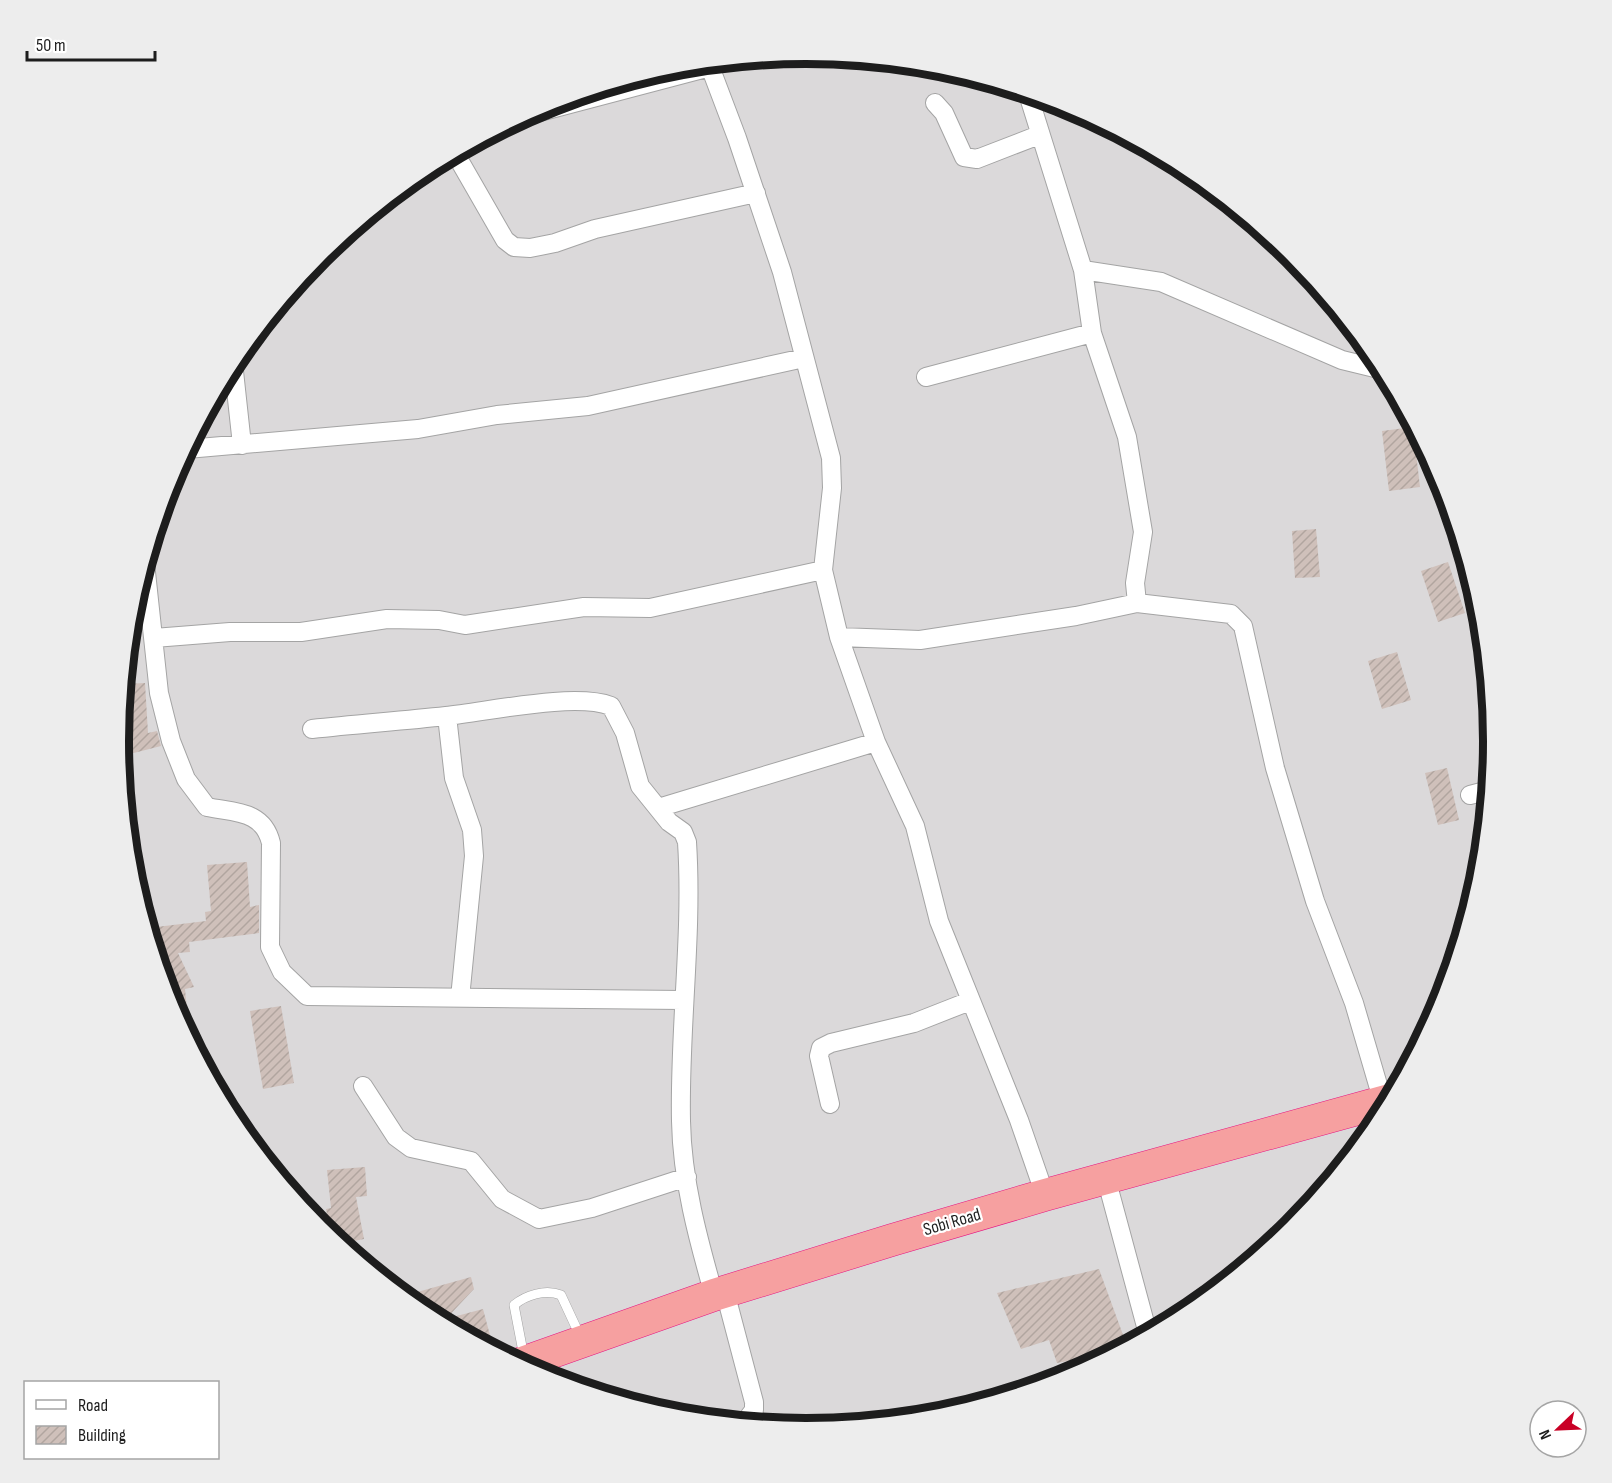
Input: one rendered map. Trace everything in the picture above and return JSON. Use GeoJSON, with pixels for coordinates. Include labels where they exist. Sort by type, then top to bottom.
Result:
{"type":"FeatureCollection","features":[{"type":"Feature","properties":{"kind":"highway","name":"Sobi Road"},"geometry":{"type":"LineString","coordinates":[[531,1360],[720,1293],[1045,1195],[1378,1104]]}},
{"type":"Feature","properties":{"kind":"street"},"geometry":{"type":"LineString","coordinates":[[711,71],[782,272],[831,458],[832,488],[822,570],[839,637],[876,742],[915,826],[939,921],[1019,1120],[1045,1195]]}},
{"type":"Feature","properties":{"kind":"street"},"geometry":{"type":"LineString","coordinates":[[1030,102],[1083,270],[1092,333],[1127,437],[1143,532],[1135,584],[1137,603]]}},
{"type":"Feature","properties":{"kind":"street"},"geometry":{"type":"LineString","coordinates":[[935,103],[944,113],[964,156],[977,159],[1039,135]]}},
{"type":"Feature","properties":{"kind":"street"},"geometry":{"type":"LineString","coordinates":[[459,160],[505,240],[514,247],[530,248],[555,243],[595,230],[756,193]]}},
{"type":"Feature","properties":{"kind":"street"},"geometry":{"type":"LineString","coordinates":[[1083,270],[1161,282],[1342,360],[1370,367]]}},
{"type":"Feature","properties":{"kind":"street"},"geometry":{"type":"LineString","coordinates":[[926,377],[1092,333]]}},
{"type":"Feature","properties":{"kind":"street"},"geometry":{"type":"LineString","coordinates":[[196,448],[418,429],[497,415],[588,406],[804,358]]}},
{"type":"Feature","properties":{"kind":"street"},"geometry":{"type":"LineString","coordinates":[[235,379],[242,445]]}},
{"type":"Feature","properties":{"kind":"street"},"geometry":{"type":"LineString","coordinates":[[154,638],[230,632],[301,632],[387,619],[439,620],[465,625],[584,607],[650,608],[822,570]]}},
{"type":"Feature","properties":{"kind":"street"},"geometry":{"type":"LineString","coordinates":[[839,637],[920,640],[1076,616],[1137,603],[1232,614],[1244,626],[1275,768],[1315,901],[1384,1093]]}},
{"type":"Feature","properties":{"kind":"street"},"geometry":{"type":"LineString","coordinates":[[141,616],[154,638],[159,693],[171,741],[186,779],[207,807],[252,816],[268,829],[271,843],[270,947],[282,972],[307,996],[683,1000]]}},
{"type":"Feature","properties":{"kind":"street"},"geometry":{"type":"LineString","coordinates":[[312,729],[447,716],[502,708],[583,702],[600,702],[611,706],[626,733],[640,786],[658,808],[683,832],[687,842],[688,912],[683,1000],[681,1123],[696,1232],[720,1293],[754,1402],[754,1410],[749,1416]]}},
{"type":"Feature","properties":{"kind":"street"},"geometry":{"type":"LineString","coordinates":[[447,716],[454,778],[472,830],[474,856],[460,998]]}},
{"type":"Feature","properties":{"kind":"street"},"geometry":{"type":"LineString","coordinates":[[658,808],[876,742]]}},
{"type":"Feature","properties":{"kind":"street"},"geometry":{"type":"LineString","coordinates":[[1470,795],[1481,792]]}},
{"type":"Feature","properties":{"kind":"street"},"geometry":{"type":"LineString","coordinates":[[830,1104],[819,1056],[820,1048],[831,1042],[914,1023],[970,1001]]}},
{"type":"Feature","properties":{"kind":"street"},"geometry":{"type":"LineString","coordinates":[[363,1086],[396,1137],[411,1149],[471,1161],[502,1199],[539,1219],[562,1216],[629,1197],[648,1188],[687,1177]]}},
{"type":"Feature","properties":{"kind":"street"},"geometry":{"type":"LineString","coordinates":[[1106,1178],[1146,1327]]}},
{"type":"Feature","properties":{"kind":"lane"},"geometry":{"type":"LineString","coordinates":[[521,1355],[514,1305],[521,1299],[550,1291],[561,1295],[583,1342]]}},
{"type":"Feature","properties":{"kind":"shaded area"},"geometry":{"type":"Polygon","coordinates":[[[806,64],[850,66],[894,70],[981,88],[1024,100],[1105,134],[1145,155],[1218,204],[1285,263],[1315,295],[1369,365],[1392,403],[1413,442],[1447,524],[1470,609],[1477,653],[1482,697],[1482,786],[1470,874],[1460,917],[1447,959],[1413,1041],[1369,1118],[1343,1154],[1285,1220],[1252,1250],[1218,1279],[1145,1328],[1105,1349],[1024,1383],[938,1405],[894,1413],[850,1417],[762,1417],[718,1413],[631,1395],[588,1383],[507,1349],[467,1328],[394,1279],[327,1220],[297,1188],[243,1118],[220,1080],[199,1041],[165,959],[142,874],[135,830],[130,786],[130,697],[142,609],[152,566],[165,524],[199,442],[243,365],[269,329],[327,263],[360,233],[394,204],[467,155],[507,134],[588,100],[674,78],[718,70],[806,64]]]}},
{"type":"Feature","properties":{"kind":"building"},"geometry":{"type":"Polygon","coordinates":[[[1405,428],[1415,447],[1420,487],[1389,491],[1382,431],[1405,428]]]}},
{"type":"Feature","properties":{"kind":"building"},"geometry":{"type":"Polygon","coordinates":[[[1316,529],[1320,577],[1295,578],[1292,531],[1316,529]]]}},
{"type":"Feature","properties":{"kind":"building"},"geometry":{"type":"Polygon","coordinates":[[[1448,562],[1465,613],[1438,622],[1421,571],[1448,562]]]}},
{"type":"Feature","properties":{"kind":"building"},"geometry":{"type":"Polygon","coordinates":[[[1397,652],[1411,700],[1382,709],[1368,661],[1397,652]]]}},
{"type":"Feature","properties":{"kind":"building"},"geometry":{"type":"Polygon","coordinates":[[[145,683],[148,733],[157,731],[161,746],[129,754],[130,697],[132,684],[145,683]]]}},
{"type":"Feature","properties":{"kind":"building"},"geometry":{"type":"Polygon","coordinates":[[[1447,768],[1459,820],[1438,825],[1425,773],[1447,768]]]}},
{"type":"Feature","properties":{"kind":"building"},"geometry":{"type":"Polygon","coordinates":[[[247,862],[250,907],[259,905],[259,933],[189,942],[190,952],[178,953],[194,987],[185,989],[188,1016],[155,927],[206,921],[205,912],[211,911],[207,865],[247,862]]]}},
{"type":"Feature","properties":{"kind":"building"},"geometry":{"type":"Polygon","coordinates":[[[281,1006],[294,1083],[263,1089],[250,1011],[281,1006]]]}},
{"type":"Feature","properties":{"kind":"building"},"geometry":{"type":"Polygon","coordinates":[[[365,1167],[367,1196],[356,1197],[364,1239],[351,1242],[328,1221],[326,1209],[331,1208],[327,1170],[365,1167]]]}},
{"type":"Feature","properties":{"kind":"building"},"geometry":{"type":"Polygon","coordinates":[[[1099,1269],[1124,1339],[1087,1357],[1057,1363],[1049,1340],[1021,1349],[997,1293],[1099,1269]]]}},
{"type":"Feature","properties":{"kind":"building"},"geometry":{"type":"Polygon","coordinates":[[[471,1277],[474,1289],[449,1316],[414,1293],[471,1277]]]}},
{"type":"Feature","properties":{"kind":"building"},"geometry":{"type":"Polygon","coordinates":[[[483,1309],[491,1339],[467,1328],[453,1317],[483,1309]]]}}]}
